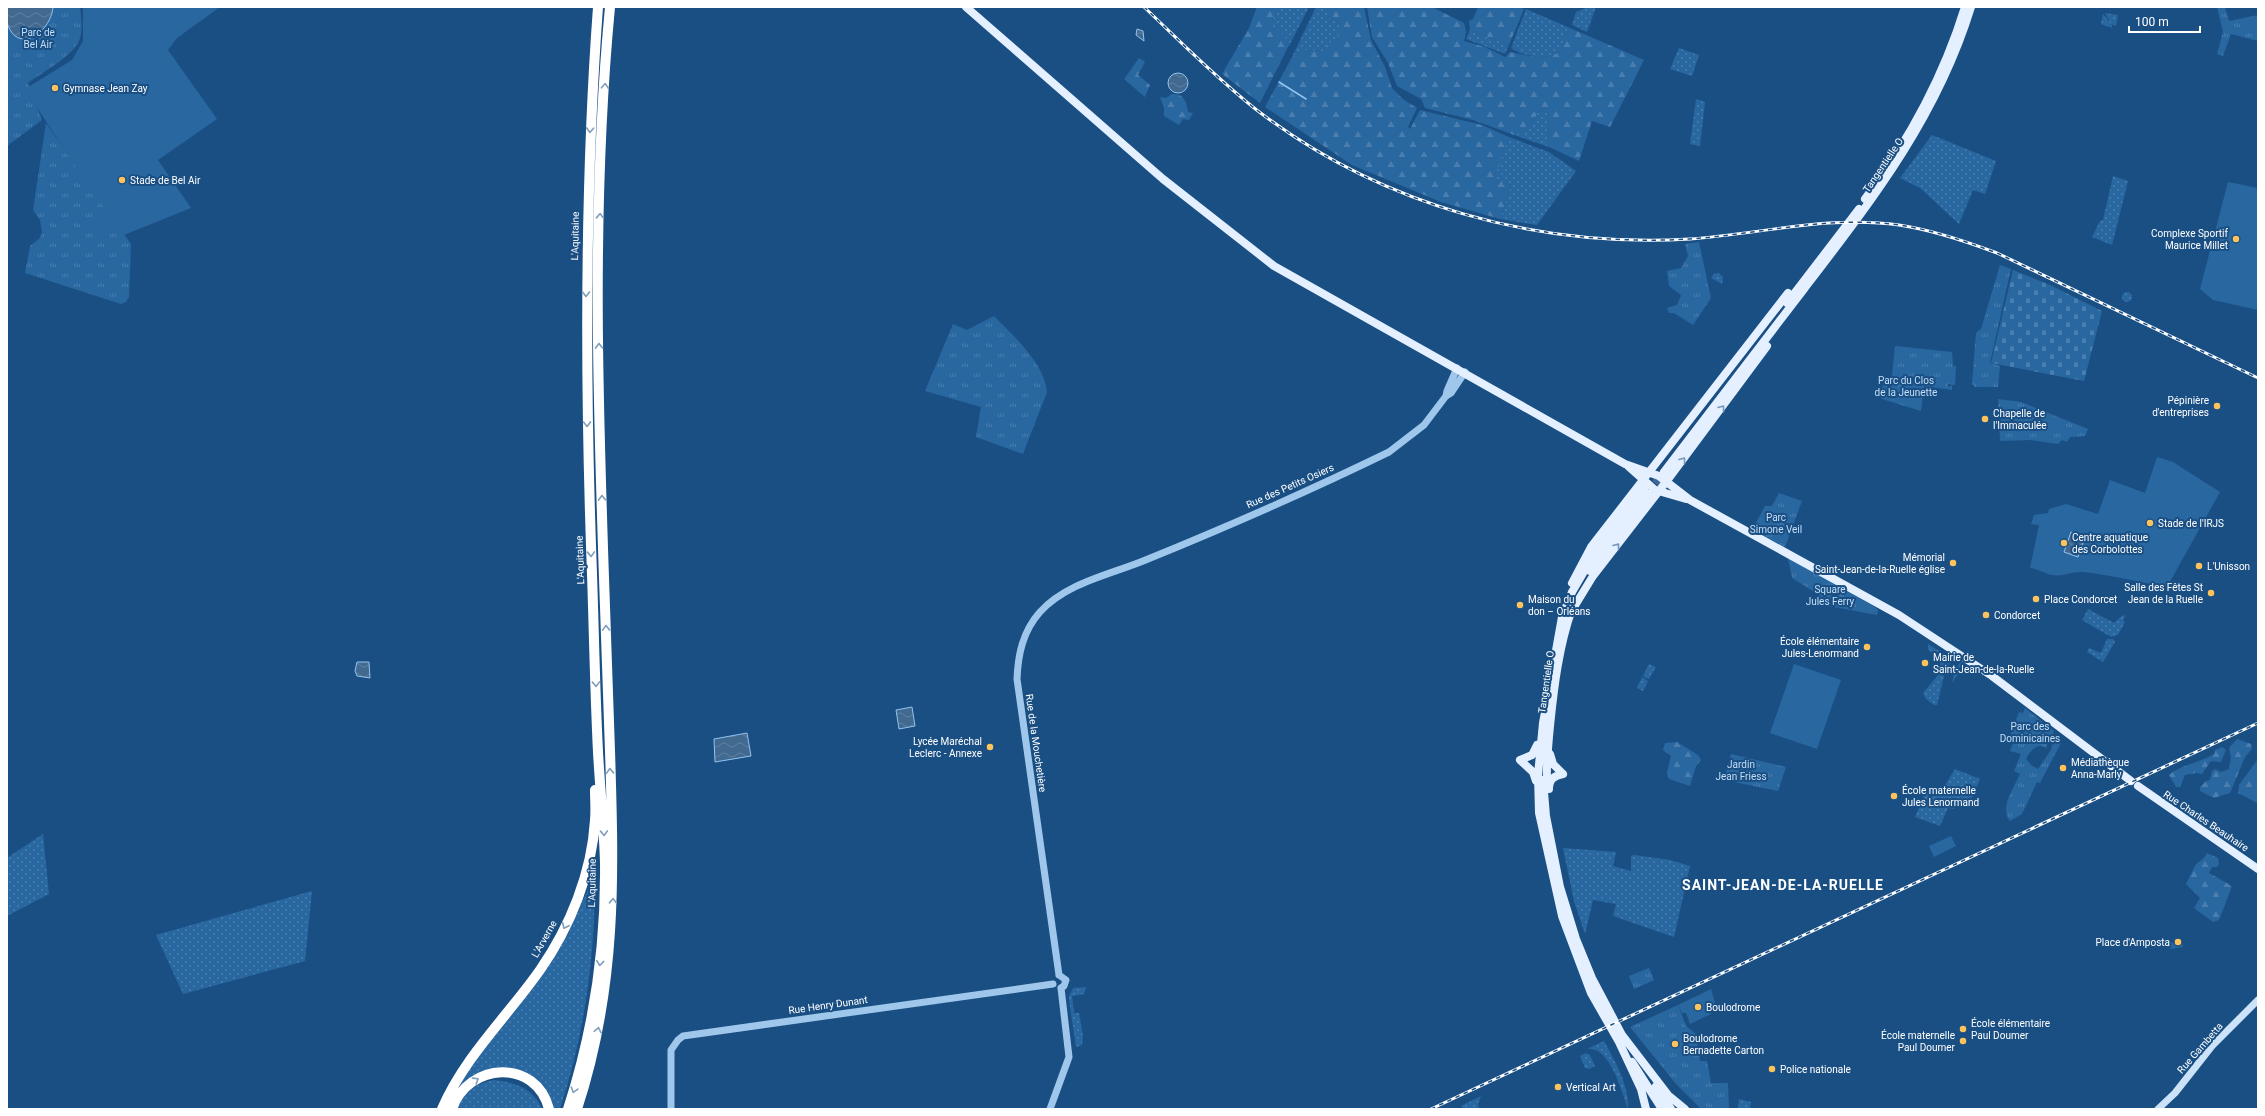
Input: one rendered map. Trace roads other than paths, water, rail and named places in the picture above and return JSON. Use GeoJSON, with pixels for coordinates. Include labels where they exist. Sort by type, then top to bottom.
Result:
{"type":"FeatureCollection","features":[{"type":"Feature","properties":{"kind":"highway","name":"L'Aquitaine"},"geometry":{"type":"LineString","coordinates":[[568,1109],[590,1025],[602,940],[604,853],[598,752],[588,479],[586,337],[588,181],[598,7]]}},
{"type":"Feature","properties":{"kind":"highway","name":"L'Aquitaine"},"geometry":{"type":"LineString","coordinates":[[577,1109],[591,1062],[601,1014],[609,959],[613,903],[613,828],[602,494],[599,329],[602,144],[610,7]]}},
{"type":"Feature","properties":{"kind":"highway","name":"L'Arverne"},"geometry":{"type":"LineString","coordinates":[[442,1109],[459,1075],[498,1022],[528,986],[550,955],[577,901],[588,861],[593,834],[598,752]]}},
{"type":"Feature","properties":{"kind":"highway"},"geometry":{"type":"LineString","coordinates":[[434,1109],[446,1087],[473,1047],[487,1030],[498,1022]]}},
{"type":"Feature","properties":{"kind":"highway"},"geometry":{"type":"LineString","coordinates":[[452,1109],[459,1095],[474,1080],[482,1076],[501,1072],[520,1076],[534,1084],[546,1097],[550,1109]]}},
{"type":"Feature","properties":{"kind":"main road"},"geometry":{"type":"LineString","coordinates":[[966,7],[1158,176],[1268,261],[1628,465],[1649,471],[1690,500]]}},
{"type":"Feature","properties":{"kind":"main road","name":"Tangentielle O"},"geometry":{"type":"LineString","coordinates":[[1801,283],[1854,215],[1904,141],[1924,105],[1941,69],[1965,7]]}},
{"type":"Feature","properties":{"kind":"main road","name":"Tangentielle O"},"geometry":{"type":"LineString","coordinates":[[1782,318],[1872,200],[1910,143],[1947,70],[1971,7]]}},
{"type":"Feature","properties":{"kind":"main road"},"geometry":{"type":"LineString","coordinates":[[1782,318],[1662,470],[1801,283]]}},
{"type":"Feature","properties":{"kind":"main road"},"geometry":{"type":"LineString","coordinates":[[1562,617],[1580,564],[1591,547],[1773,312],[1793,288],[1801,283]]}},
{"type":"Feature","properties":{"kind":"main road"},"geometry":{"type":"LineString","coordinates":[[1571,612],[1593,576],[1659,492],[1756,363],[1777,331],[1782,318]]}},
{"type":"Feature","properties":{"kind":"main road"},"geometry":{"type":"LineString","coordinates":[[1628,465],[1642,480],[1659,492],[1690,500]]}},
{"type":"Feature","properties":{"kind":"main road","name":"Tangentielle O"},"geometry":{"type":"LineString","coordinates":[[1542,768],[1549,742],[1559,656],[1571,612],[1582,585],[1605,549],[1646,492],[1596,551],[1572,592],[1562,617],[1543,723],[1542,768],[1549,827]]}},
{"type":"Feature","properties":{"kind":"main road","name":"Rue Charles Beauhaire"},"geometry":{"type":"LineString","coordinates":[[1690,500],[1899,615],[1992,676],[2137,785],[2258,869]]}},
{"type":"Feature","properties":{"kind":"main road"},"geometry":{"type":"LineString","coordinates":[[1546,703],[1535,752],[1528,758],[1520,760],[1535,776],[1538,801],[1551,869],[1562,916],[1591,993],[1670,1109]]}},
{"type":"Feature","properties":{"kind":"main road"},"geometry":{"type":"LineString","coordinates":[[1549,742],[1551,760],[1563,774],[1554,777],[1549,782],[1549,827],[1560,886],[1576,939],[1623,1042],[1662,1109]]}},
{"type":"Feature","properties":{"kind":"main road"},"geometry":{"type":"LineString","coordinates":[[1538,801],[1542,768]]}},
{"type":"Feature","properties":{"kind":"main road"},"geometry":{"type":"LineString","coordinates":[[2187,820],[2258,874]]}},
{"type":"Feature","properties":{"kind":"main road","name":"Rue Gambetta"},"geometry":{"type":"LineString","coordinates":[[2158,1109],[2175,1093],[2212,1046],[2258,1000]]}},
{"type":"Feature","properties":{"kind":"main road"},"geometry":{"type":"LineString","coordinates":[[1623,1042],[1641,1089],[1646,1109]]}},
{"type":"Feature","properties":{"kind":"main road"},"geometry":{"type":"LineString","coordinates":[[1623,1042],[1668,1094],[1685,1109]]}},
{"type":"Feature","properties":{"kind":"street","name":"Rue des Petits Osiers"},"geometry":{"type":"LineString","coordinates":[[1446,396],[1457,368]]}},
{"type":"Feature","properties":{"kind":"street","name":"Rue des Petits Osiers"},"geometry":{"type":"LineString","coordinates":[[1124,569],[1312,488],[1389,452],[1424,425],[1446,396],[1451,393],[1465,372]]}},
{"type":"Feature","properties":{"kind":"street","name":"Rue de la Mouchetière"},"geometry":{"type":"LineString","coordinates":[[1059,975],[1018,686],[1018,660],[1022,644],[1030,626],[1051,602],[1074,588],[1124,569]]}},
{"type":"Feature","properties":{"kind":"street"},"geometry":{"type":"LineString","coordinates":[[1050,1109],[1069,1057],[1061,988],[1064,986],[1066,980],[1059,975],[1054,978],[1053,984],[1055,987],[1061,988]]}},
{"type":"Feature","properties":{"kind":"street","name":"Rue Henry Dunant"},"geometry":{"type":"LineString","coordinates":[[671,1109],[671,1050],[683,1036],[1053,984]]}},
{"type":"Feature","properties":{"kind":"water"},"geometry":{"type":"Polygon","coordinates":[[[7,7],[53,7],[47,25],[33,37],[26,39],[19,38],[12,33],[7,23],[7,7]]]}},
{"type":"Feature","properties":{"kind":"water"},"geometry":{"type":"Polygon","coordinates":[[[1137,29],[1143,31],[1144,41],[1136,35],[1137,29]]]}},
{"type":"Feature","properties":{"kind":"water"},"geometry":{"type":"Polygon","coordinates":[[[1178,73],[1185,76],[1188,83],[1185,90],[1178,93],[1171,90],[1168,83],[1171,76],[1178,73]]]}},
{"type":"Feature","properties":{"kind":"water"},"geometry":{"type":"Polygon","coordinates":[[[2071,532],[2085,537],[2078,557],[2064,552],[2071,532]]]}},
{"type":"Feature","properties":{"kind":"water"},"geometry":{"type":"Polygon","coordinates":[[[357,662],[369,662],[370,678],[357,676],[355,671],[357,662]]]}},
{"type":"Feature","properties":{"kind":"water"},"geometry":{"type":"Polygon","coordinates":[[[912,707],[915,726],[899,729],[896,710],[912,707]]]}},
{"type":"Feature","properties":{"kind":"water"},"geometry":{"type":"Polygon","coordinates":[[[747,733],[751,756],[715,762],[714,739],[747,733]]]}},
{"type":"Feature","properties":{"kind":"waterway"},"geometry":{"type":"LineString","coordinates":[[1279,82],[1306,99]]}},
{"type":"Feature","properties":{"kind":"tunnel"},"geometry":{"type":"LineString","coordinates":[[1648,493],[1664,472]]}},
{"type":"Feature","properties":{"kind":"railway"},"geometry":{"type":"LineString","coordinates":[[1144,7],[1243,99],[1306,144],[1356,172],[1408,195],[1462,214],[1518,227],[1575,236],[1632,240],[1716,237],[1794,226],[1847,222],[1912,227],[1949,236],[1997,253],[2258,378]]}},
{"type":"Feature","properties":{"kind":"railway"},"geometry":{"type":"LineString","coordinates":[[1431,1109],[2258,723]]}},
{"type":"Feature","properties":{"kind":"place","name":"Gymnase Jean Zay"},"geometry":{"type":"Point","coordinates":[55,88]}},
{"type":"Feature","properties":{"kind":"place","name":"Stade de Bel Air"},"geometry":{"type":"Point","coordinates":[122,180]}},
{"type":"Feature","properties":{"kind":"place","name":"Complexe Sportif Maurice Millet"},"geometry":{"type":"Point","coordinates":[2236,239]}},
{"type":"Feature","properties":{"kind":"place","name":"Pépinière d'entreprises"},"geometry":{"type":"Point","coordinates":[2217,406]}},
{"type":"Feature","properties":{"kind":"place","name":"Chapelle de l'Immaculée"},"geometry":{"type":"Point","coordinates":[1985,419]}},
{"type":"Feature","properties":{"kind":"place","name":"Stade de l'IRJS"},"geometry":{"type":"Point","coordinates":[2150,523]}},
{"type":"Feature","properties":{"kind":"place","name":"Centre aquatique des Corbolottes"},"geometry":{"type":"Point","coordinates":[2064,543]}},
{"type":"Feature","properties":{"kind":"place","name":"Mémorial Saint-Jean-de-la-Ruelle église"},"geometry":{"type":"Point","coordinates":[1953,563]}},
{"type":"Feature","properties":{"kind":"place","name":"L'Unisson"},"geometry":{"type":"Point","coordinates":[2199,566]}},
{"type":"Feature","properties":{"kind":"place","name":"Salle des Fêtes St Jean de la Ruelle"},"geometry":{"type":"Point","coordinates":[2211,593]}},
{"type":"Feature","properties":{"kind":"place","name":"Place Condorcet"},"geometry":{"type":"Point","coordinates":[2036,599]}},
{"type":"Feature","properties":{"kind":"place","name":"Maison du don – Orléans"},"geometry":{"type":"Point","coordinates":[1520,605]}},
{"type":"Feature","properties":{"kind":"place","name":"Condorcet"},"geometry":{"type":"Point","coordinates":[1986,615]}},
{"type":"Feature","properties":{"kind":"place","name":"École élémentaire Jules-Lenormand"},"geometry":{"type":"Point","coordinates":[1867,647]}},
{"type":"Feature","properties":{"kind":"place","name":"Mairie de Saint-Jean-de-la-Ruelle"},"geometry":{"type":"Point","coordinates":[1925,663]}},
{"type":"Feature","properties":{"kind":"place","name":"Lycée Maréchal Leclerc - Annexe"},"geometry":{"type":"Point","coordinates":[990,747]}},
{"type":"Feature","properties":{"kind":"place","name":"Médiathèque Anna-Marly"},"geometry":{"type":"Point","coordinates":[2063,768]}},
{"type":"Feature","properties":{"kind":"place","name":"École maternelle Jules Lenormand"},"geometry":{"type":"Point","coordinates":[1894,796]}},
{"type":"Feature","properties":{"kind":"place","name":"Place d'Amposta"},"geometry":{"type":"Point","coordinates":[2178,942]}},
{"type":"Feature","properties":{"kind":"place","name":"Boulodrome"},"geometry":{"type":"Point","coordinates":[1698,1007]}},
{"type":"Feature","properties":{"kind":"place","name":"École élémentaire Paul Doumer"},"geometry":{"type":"Point","coordinates":[1963,1029]}},
{"type":"Feature","properties":{"kind":"place","name":"École maternelle Paul Doumer"},"geometry":{"type":"Point","coordinates":[1963,1041]}},
{"type":"Feature","properties":{"kind":"place","name":"Boulodrome Bernadette Carton"},"geometry":{"type":"Point","coordinates":[1675,1044]}},
{"type":"Feature","properties":{"kind":"place","name":"Police nationale"},"geometry":{"type":"Point","coordinates":[1772,1069]}},
{"type":"Feature","properties":{"kind":"place","name":"Vertical Art"},"geometry":{"type":"Point","coordinates":[1558,1087]}},
{"type":"Feature","properties":{"kind":"district","name":"SAINT-JEAN-DE-LA-RUELLE"},"geometry":{"type":"Point","coordinates":[1783,885]}},
{"type":"Feature","properties":{"kind":"park label","name":"Parc de Bel Air"},"geometry":{"type":"Point","coordinates":[38,38]}},
{"type":"Feature","properties":{"kind":"park label","name":"Parc du Clos de la Jeunette"},"geometry":{"type":"Point","coordinates":[1906,386]}},
{"type":"Feature","properties":{"kind":"park label","name":"Parc Simone Veil"},"geometry":{"type":"Point","coordinates":[1776,522]}},
{"type":"Feature","properties":{"kind":"park label","name":"Square Jules Ferry"},"geometry":{"type":"Point","coordinates":[1830,594]}},
{"type":"Feature","properties":{"kind":"park label","name":"Parc des Dominicaines"},"geometry":{"type":"Point","coordinates":[2030,732]}},
{"type":"Feature","properties":{"kind":"park label","name":"Jardin Jean Friess"},"geometry":{"type":"Point","coordinates":[1741,770]}}]}
